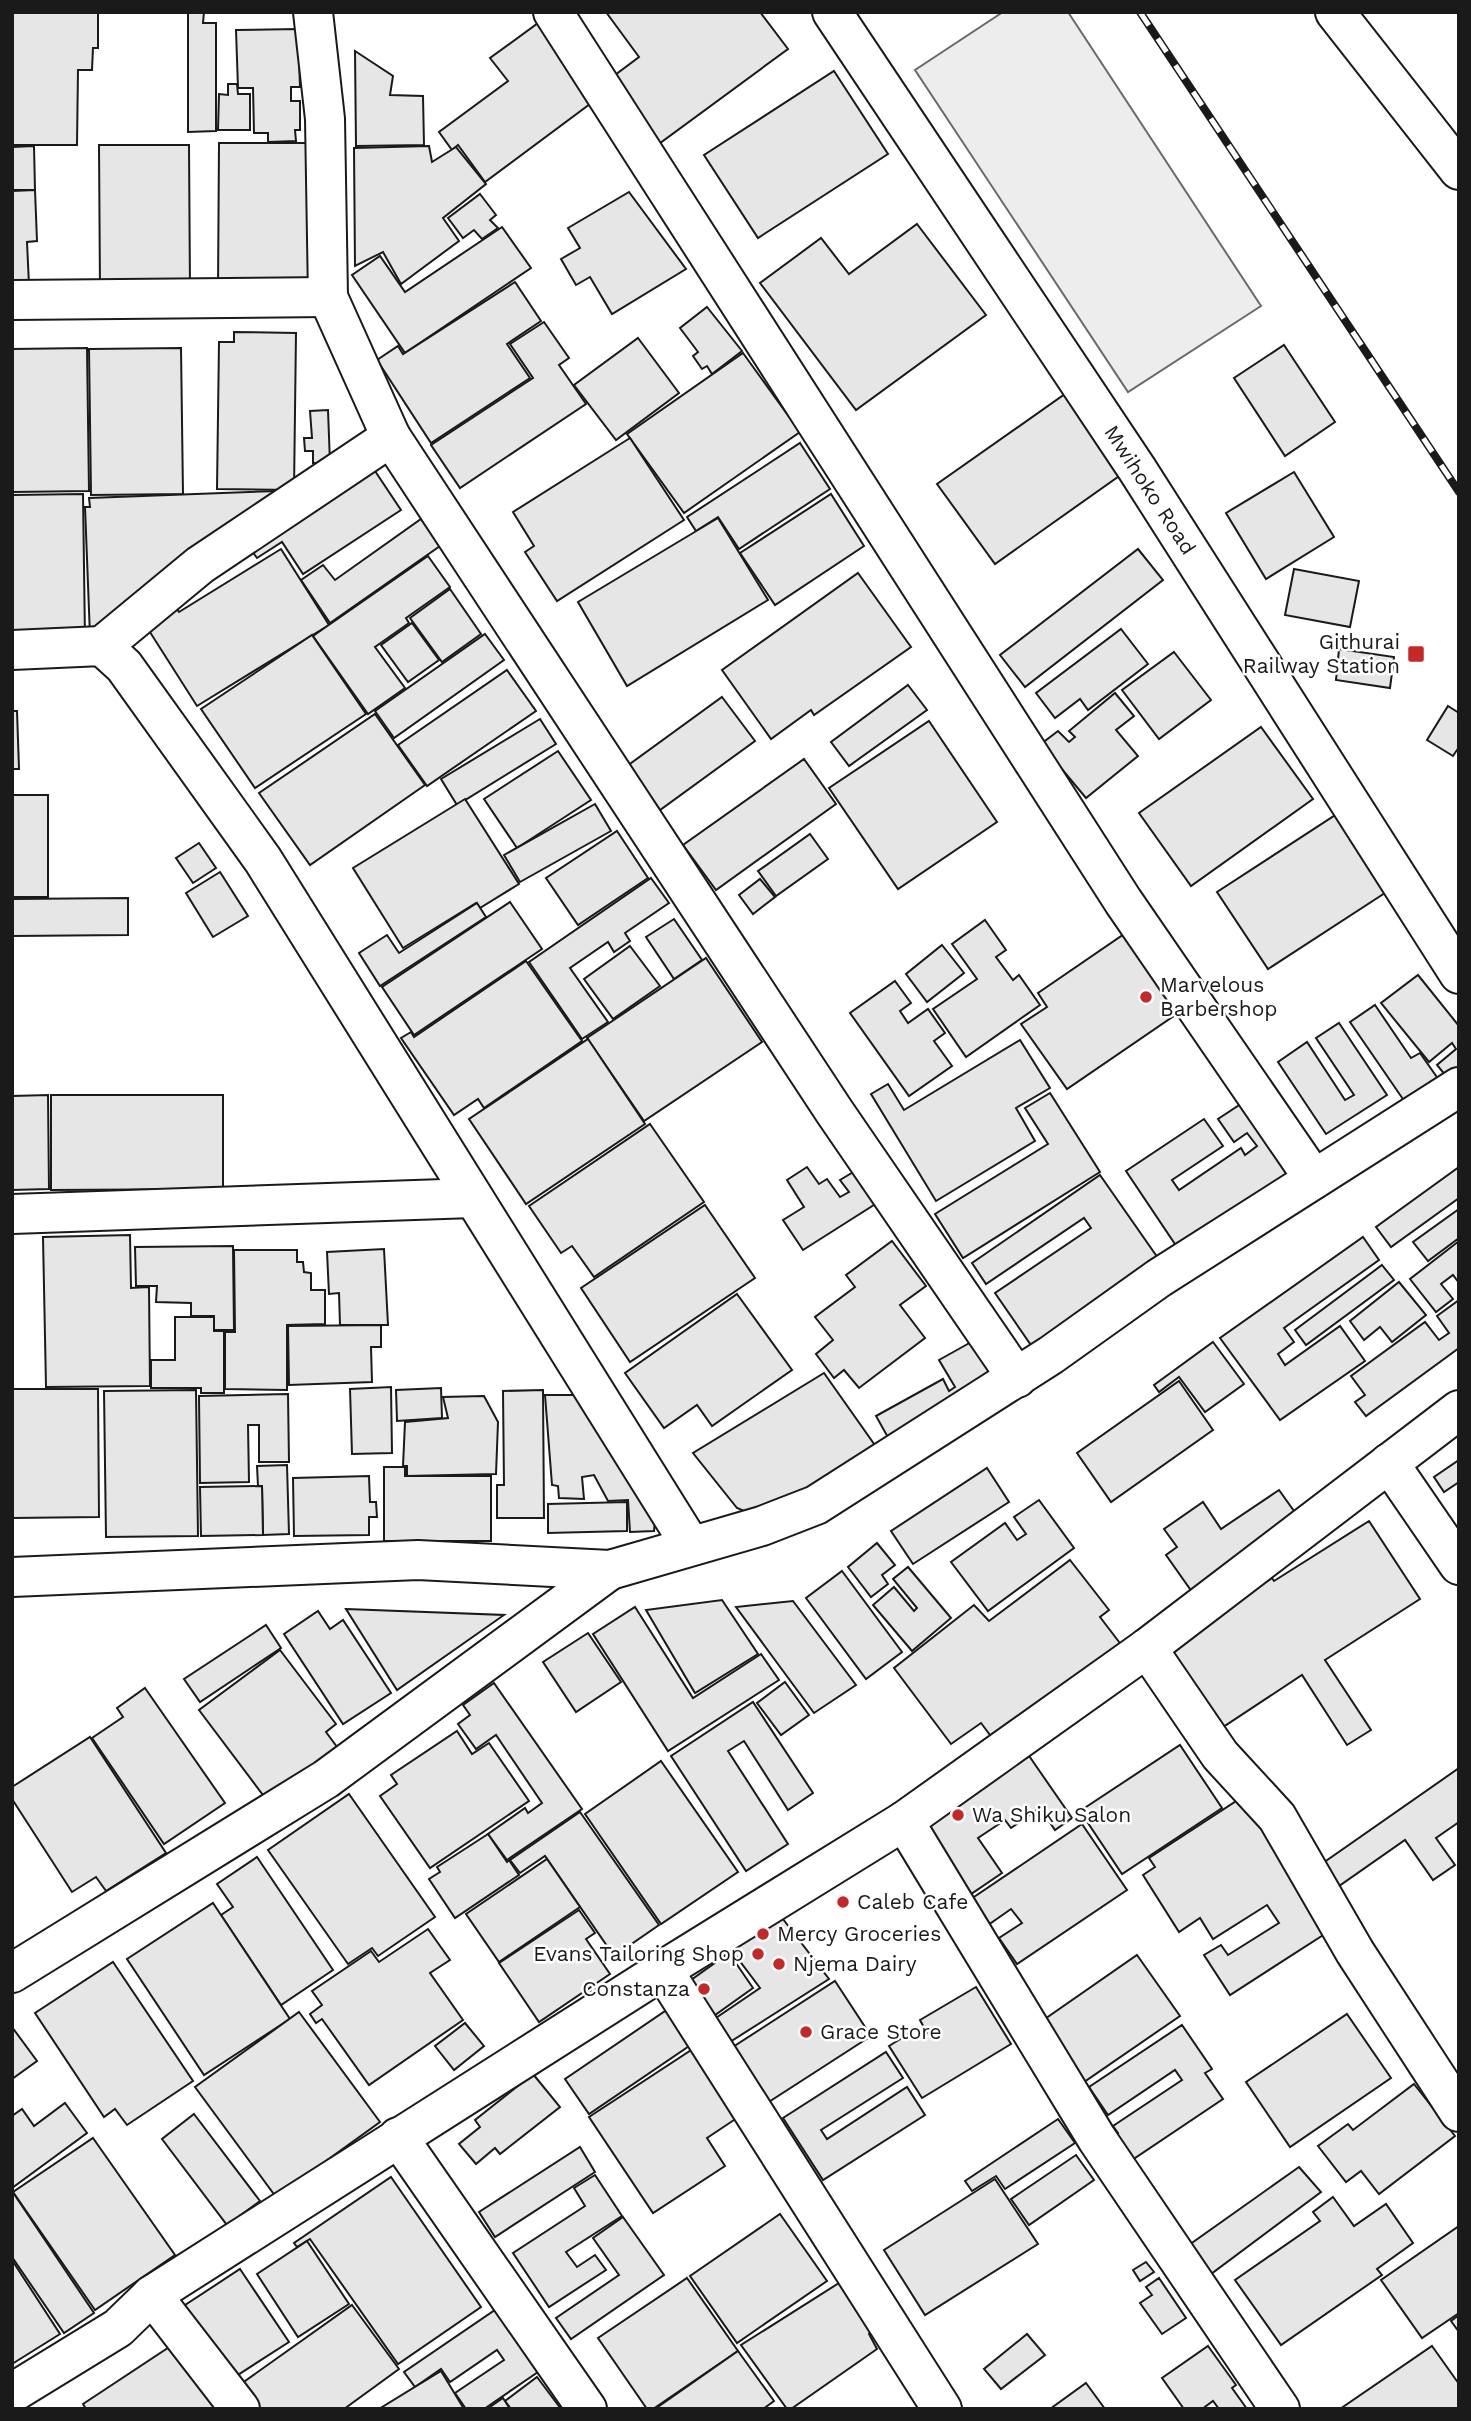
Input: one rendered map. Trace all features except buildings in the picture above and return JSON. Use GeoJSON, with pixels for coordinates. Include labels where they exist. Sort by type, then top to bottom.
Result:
{"type":"FeatureCollection","features":[{"type":"Feature","properties":{"kind":"street"},"geometry":{"type":"LineString","coordinates":[[313,12],[325,119],[328,297],[391,438],[826,1099],[1017,1378]]}},
{"type":"Feature","properties":{"kind":"street"},"geometry":{"type":"LineString","coordinates":[[553,12],[1123,901],[1314,1179]]}},
{"type":"Feature","properties":{"kind":"street","name":"Mwihoko Road"},"geometry":{"type":"LineString","coordinates":[[832,12],[1137,469],[1459,974]]}},
{"type":"Feature","properties":{"kind":"street"},"geometry":{"type":"LineString","coordinates":[[1335,12],[1459,170]]}},
{"type":"Feature","properties":{"kind":"street"},"geometry":{"type":"LineString","coordinates":[[12,300],[328,297]]}},
{"type":"Feature","properties":{"kind":"street"},"geometry":{"type":"LineString","coordinates":[[12,650],[102,646],[200,565],[391,438]]}},
{"type":"Feature","properties":{"kind":"street"},"geometry":{"type":"LineString","coordinates":[[102,646],[124,666],[263,860],[691,1546]]}},
{"type":"Feature","properties":{"kind":"street"},"geometry":{"type":"LineString","coordinates":[[12,1577],[418,1560],[610,1570],[762,1526],[816,1505],[1017,1378],[1159,1278],[1459,1087]]}},
{"type":"Feature","properties":{"kind":"street"},"geometry":{"type":"LineString","coordinates":[[12,1214],[473,1198]]}},
{"type":"Feature","properties":{"kind":"street"},"geometry":{"type":"LineString","coordinates":[[12,2393],[118,2328],[152,2295],[398,2137],[904,1821],[1147,1648],[1459,1410]]}},
{"type":"Feature","properties":{"kind":"street"},"geometry":{"type":"LineString","coordinates":[[1390,1463],[1459,1565]]}},
{"type":"Feature","properties":{"kind":"street"},"geometry":{"type":"LineString","coordinates":[[12,1973],[326,1779],[610,1570]]}},
{"type":"Feature","properties":{"kind":"street"},"geometry":{"type":"LineString","coordinates":[[1147,1648],[1220,1755],[1277,1817],[1355,1952],[1459,2112]]}},
{"type":"Feature","properties":{"kind":"street"},"geometry":{"type":"LineString","coordinates":[[904,1821],[1097,2139],[1280,2409]]}},
{"type":"Feature","properties":{"kind":"street"},"geometry":{"type":"LineString","coordinates":[[663,1970],[942,2409]]}},
{"type":"Feature","properties":{"kind":"street"},"geometry":{"type":"LineString","coordinates":[[398,2137],[587,2409]]}},
{"type":"Feature","properties":{"kind":"street"},"geometry":{"type":"LineString","coordinates":[[152,2295],[240,2409]]}},
{"type":"Feature","properties":{"kind":"shaded area"},"geometry":{"type":"Polygon","coordinates":[[[1003,12],[1068,12],[1261,306],[1128,392],[915,70],[1003,12]]]}},
{"type":"Feature","properties":{"kind":"railway"},"geometry":{"type":"LineString","coordinates":[[1140,12],[1459,492]]}},
{"type":"Feature","properties":{"kind":"place","name":"Githurai Railway Station"},"geometry":{"type":"Point","coordinates":[1416,654]}},
{"type":"Feature","properties":{"kind":"place","name":"Marvelous Barbershop"},"geometry":{"type":"Point","coordinates":[1146,997]}},
{"type":"Feature","properties":{"kind":"place","name":"Wa Shiku Salon"},"geometry":{"type":"Point","coordinates":[958,1815]}},
{"type":"Feature","properties":{"kind":"place","name":"Caleb Cafe"},"geometry":{"type":"Point","coordinates":[843,1902]}},
{"type":"Feature","properties":{"kind":"place","name":"Mercy Groceries"},"geometry":{"type":"Point","coordinates":[763,1934]}},
{"type":"Feature","properties":{"kind":"place","name":"Evans Tailoring Shop"},"geometry":{"type":"Point","coordinates":[758,1954]}},
{"type":"Feature","properties":{"kind":"place","name":"Njema Dairy"},"geometry":{"type":"Point","coordinates":[779,1964]}},
{"type":"Feature","properties":{"kind":"place","name":"Constanza"},"geometry":{"type":"Point","coordinates":[704,1989]}},
{"type":"Feature","properties":{"kind":"place","name":"Grace Store"},"geometry":{"type":"Point","coordinates":[806,2032]}}]}
